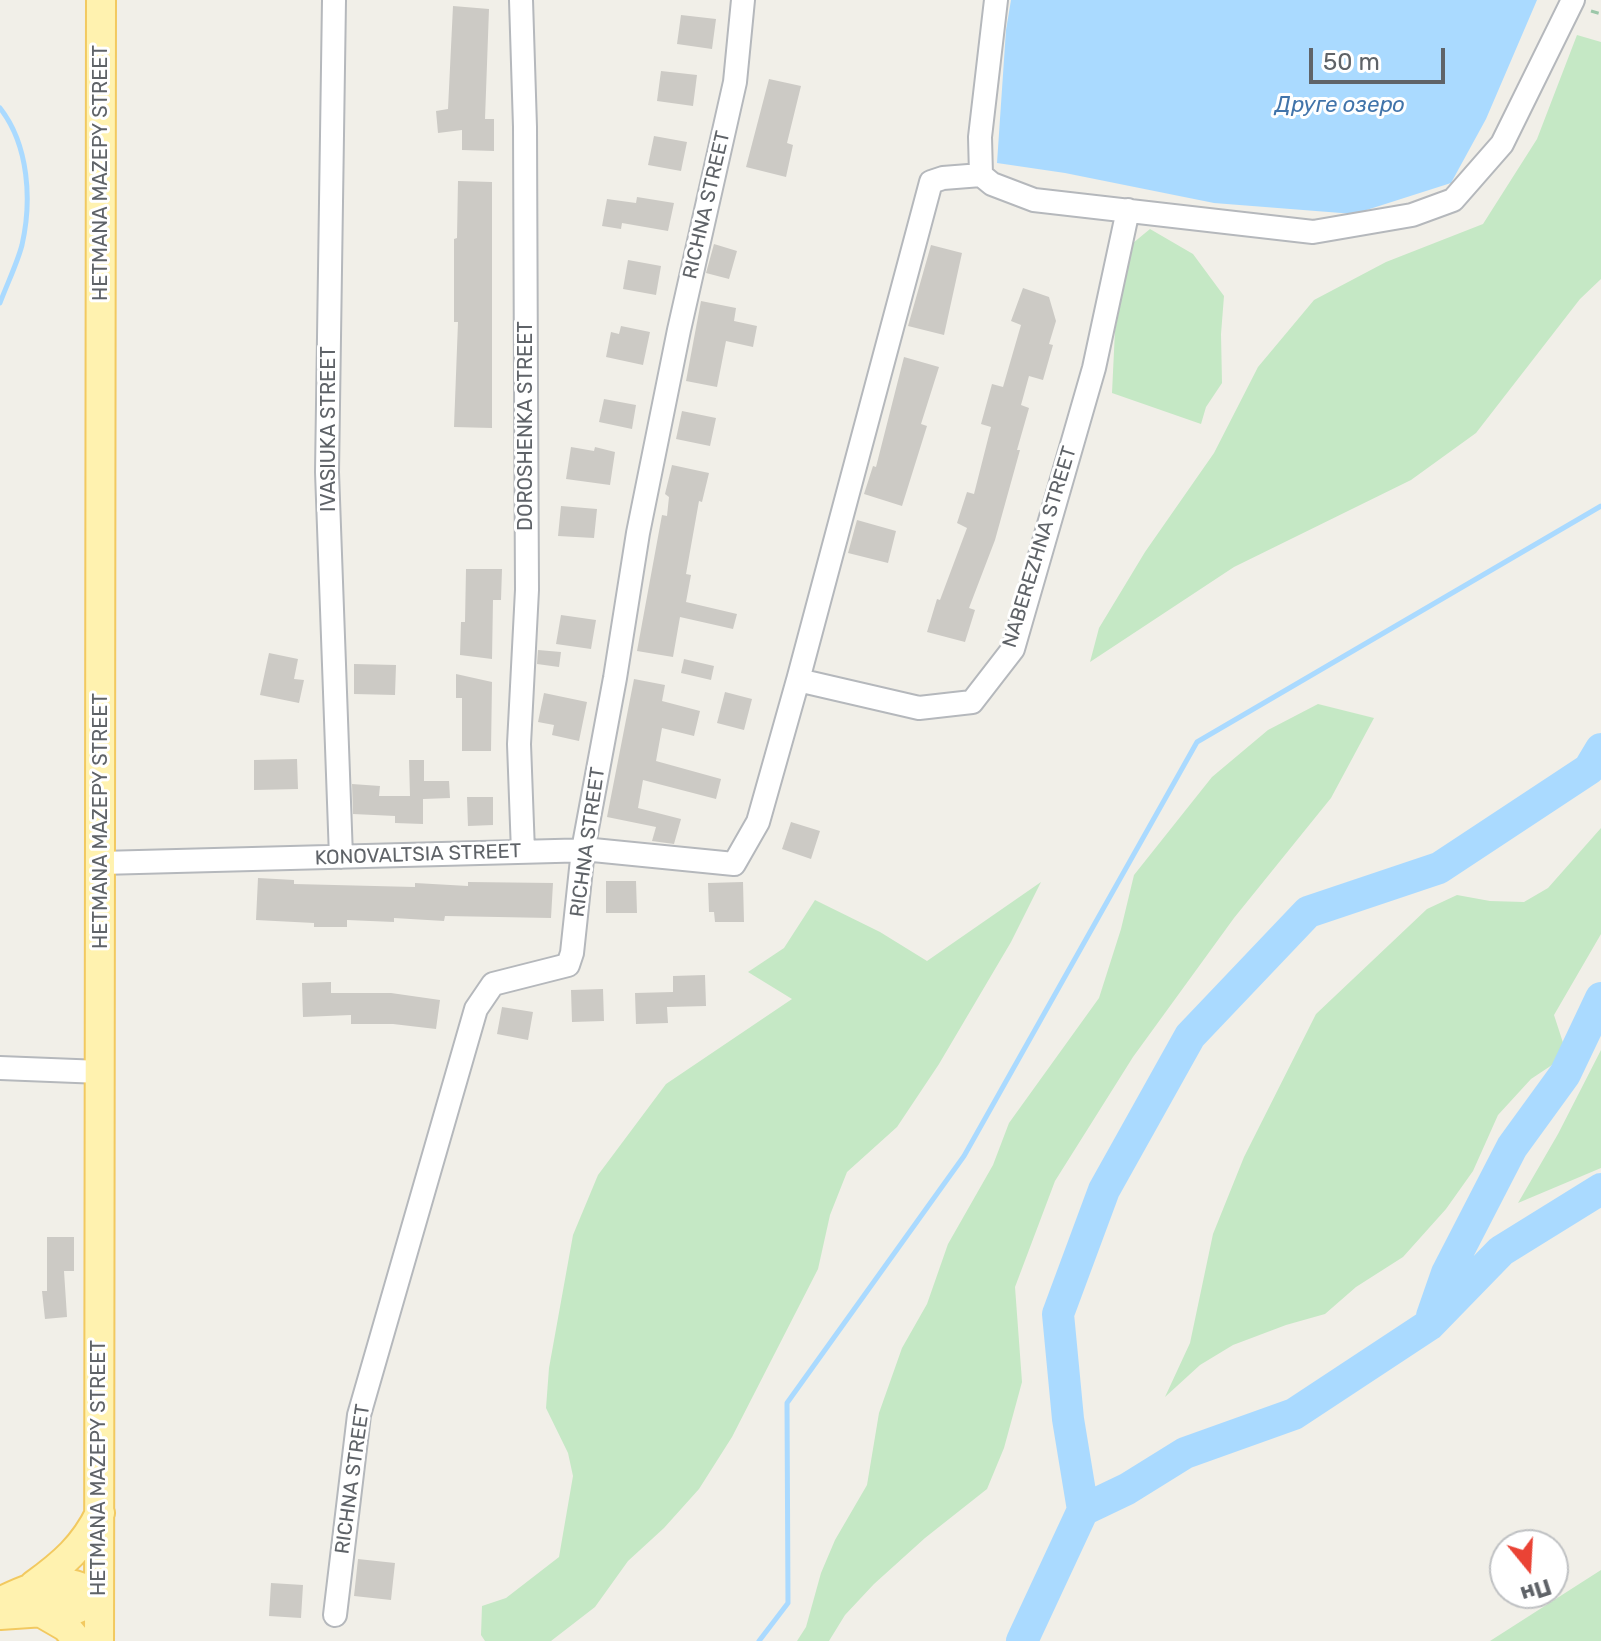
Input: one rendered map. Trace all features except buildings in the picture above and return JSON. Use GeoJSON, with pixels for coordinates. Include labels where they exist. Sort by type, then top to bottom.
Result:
{"type":"FeatureCollection","features":[{"type":"Feature","properties":{"kind":"main road","name":"HETMANA MAZEPY STREET"},"geometry":{"type":"LineString","coordinates":[[99,1641],[101,0]]}},
{"type":"Feature","properties":{"kind":"main road"},"geometry":{"type":"LineString","coordinates":[[0,1602],[36,1599],[83,1544],[100,1513]]}},
{"type":"Feature","properties":{"kind":"main road"},"geometry":{"type":"LineString","coordinates":[[0,1615],[69,1582],[89,1590],[99,1599]]}},
{"type":"Feature","properties":{"kind":"main road"},"geometry":{"type":"LineString","coordinates":[[36,1599],[78,1641]]}},
{"type":"Feature","properties":{"kind":"street","name":"IVASIUKA STREET"},"geometry":{"type":"LineString","coordinates":[[334,0],[327,472],[341,857]]}},
{"type":"Feature","properties":{"kind":"street","name":"DOROSHENKA STREET"},"geometry":{"type":"LineString","coordinates":[[521,0],[525,127],[527,590],[519,744],[523,852]]}},
{"type":"Feature","properties":{"kind":"street","name":"RICHNA STREET"},"geometry":{"type":"LineString","coordinates":[[335,1615],[359,1415],[476,1009],[493,984],[568,965],[575,932],[583,850],[638,533],[679,330],[735,82],[743,0]]}},
{"type":"Feature","properties":{"kind":"street"},"geometry":{"type":"LineString","coordinates":[[981,175],[980,137],[996,0]]}},
{"type":"Feature","properties":{"kind":"street"},"geometry":{"type":"LineString","coordinates":[[798,680],[931,182],[981,175],[992,184],[1034,200],[1313,232],[1412,215],[1453,200],[1502,144],[1582,5]]}},
{"type":"Feature","properties":{"kind":"street","name":"NABEREZHNA STREET"},"geometry":{"type":"LineString","coordinates":[[798,680],[919,708],[972,702],[1013,649],[1094,368],[1128,210]]}},
{"type":"Feature","properties":{"kind":"street","name":"KONOVALTSIA STREET"},"geometry":{"type":"LineString","coordinates":[[101,863],[583,850],[734,864],[758,822],[798,680]]}},
{"type":"Feature","properties":{"kind":"street"},"geometry":{"type":"LineString","coordinates":[[0,1068],[101,1072]]}},
{"type":"Feature","properties":{"kind":"path"},"geometry":{"type":"LineString","coordinates":[[1582,5],[1601,14]]}},
{"type":"Feature","properties":{"kind":"green space"},"geometry":{"type":"Polygon","coordinates":[[[1577,35],[1601,42],[1601,279],[1580,299],[1476,433],[1411,480],[1234,567],[1090,662],[1099,628],[1145,552],[1214,453],[1258,367],[1314,300],[1386,262],[1483,224],[1537,139],[1577,35]]]}},
{"type":"Feature","properties":{"kind":"green space"},"geometry":{"type":"Polygon","coordinates":[[[1150,229],[1193,254],[1224,296],[1222,383],[1206,407],[1201,424],[1112,393],[1115,330],[1133,243],[1150,229]]]}},
{"type":"Feature","properties":{"kind":"green space"},"geometry":{"type":"Polygon","coordinates":[[[1318,704],[1374,718],[1331,798],[1234,918],[1133,1057],[1055,1181],[1015,1287],[1022,1382],[1004,1448],[987,1489],[874,1584],[845,1615],[829,1641],[797,1641],[806,1627],[821,1573],[835,1540],[867,1485],[879,1413],[902,1348],[927,1304],[948,1244],[993,1165],[1009,1123],[1099,998],[1134,875],[1212,777],[1268,730],[1318,704]]]}},
{"type":"Feature","properties":{"kind":"green space"},"geometry":{"type":"Polygon","coordinates":[[[1601,828],[1601,934],[1554,1015],[1567,1055],[1531,1079],[1498,1115],[1473,1171],[1446,1209],[1403,1257],[1356,1287],[1325,1314],[1233,1345],[1200,1365],[1165,1397],[1190,1343],[1213,1234],[1244,1157],[1316,1014],[1427,909],[1457,895],[1490,901],[1524,902],[1548,888],[1601,828]]]}},
{"type":"Feature","properties":{"kind":"green space"},"geometry":{"type":"Polygon","coordinates":[[[1041,882],[1011,942],[939,1064],[897,1127],[847,1172],[830,1215],[818,1269],[732,1437],[699,1489],[664,1528],[628,1561],[595,1607],[551,1641],[485,1641],[481,1635],[482,1606],[506,1598],[559,1557],[573,1476],[568,1453],[546,1408],[549,1368],[573,1235],[598,1175],[666,1084],[792,999],[748,972],[784,948],[815,900],[880,932],[927,961],[1041,882]]]}},
{"type":"Feature","properties":{"kind":"green space"},"geometry":{"type":"Polygon","coordinates":[[[1601,1050],[1601,1168],[1518,1203],[1558,1134],[1601,1050]]]}},
{"type":"Feature","properties":{"kind":"green space"},"geometry":{"type":"Polygon","coordinates":[[[1601,1570],[1601,1641],[1490,1641],[1540,1609],[1569,1609],[1569,1590],[1601,1570]]]}},
{"type":"Feature","properties":{"kind":"water","name":"Друге озеро"},"geometry":{"type":"Polygon","coordinates":[[[1011,0],[1537,0],[1486,119],[1451,183],[1354,214],[1214,203],[1065,173],[997,163],[1006,30],[1011,0]]]}},
{"type":"Feature","properties":{"kind":"waterway"},"geometry":{"type":"LineString","coordinates":[[0,108],[17,139],[27,192],[22,245],[0,303]]}},
{"type":"Feature","properties":{"kind":"waterway"},"geometry":{"type":"LineString","coordinates":[[759,1641],[788,1603],[787,1403],[964,1156],[1197,742],[1601,506]]}},
{"type":"Feature","properties":{"kind":"waterway"},"geometry":{"type":"LineString","coordinates":[[1022,1641],[1083,1510],[1068,1419],[1058,1314],[1104,1190],[1190,1036],[1308,912],[1439,868],[1589,769],[1601,749]]}},
{"type":"Feature","properties":{"kind":"waterway"},"geometry":{"type":"LineString","coordinates":[[1432,1316],[1447,1273],[1512,1147],[1565,1074],[1601,998]]}},
{"type":"Feature","properties":{"kind":"waterway"},"geometry":{"type":"LineString","coordinates":[[1083,1510],[1127,1489],[1185,1453],[1294,1414],[1429,1325],[1501,1251],[1601,1189]]}}]}
